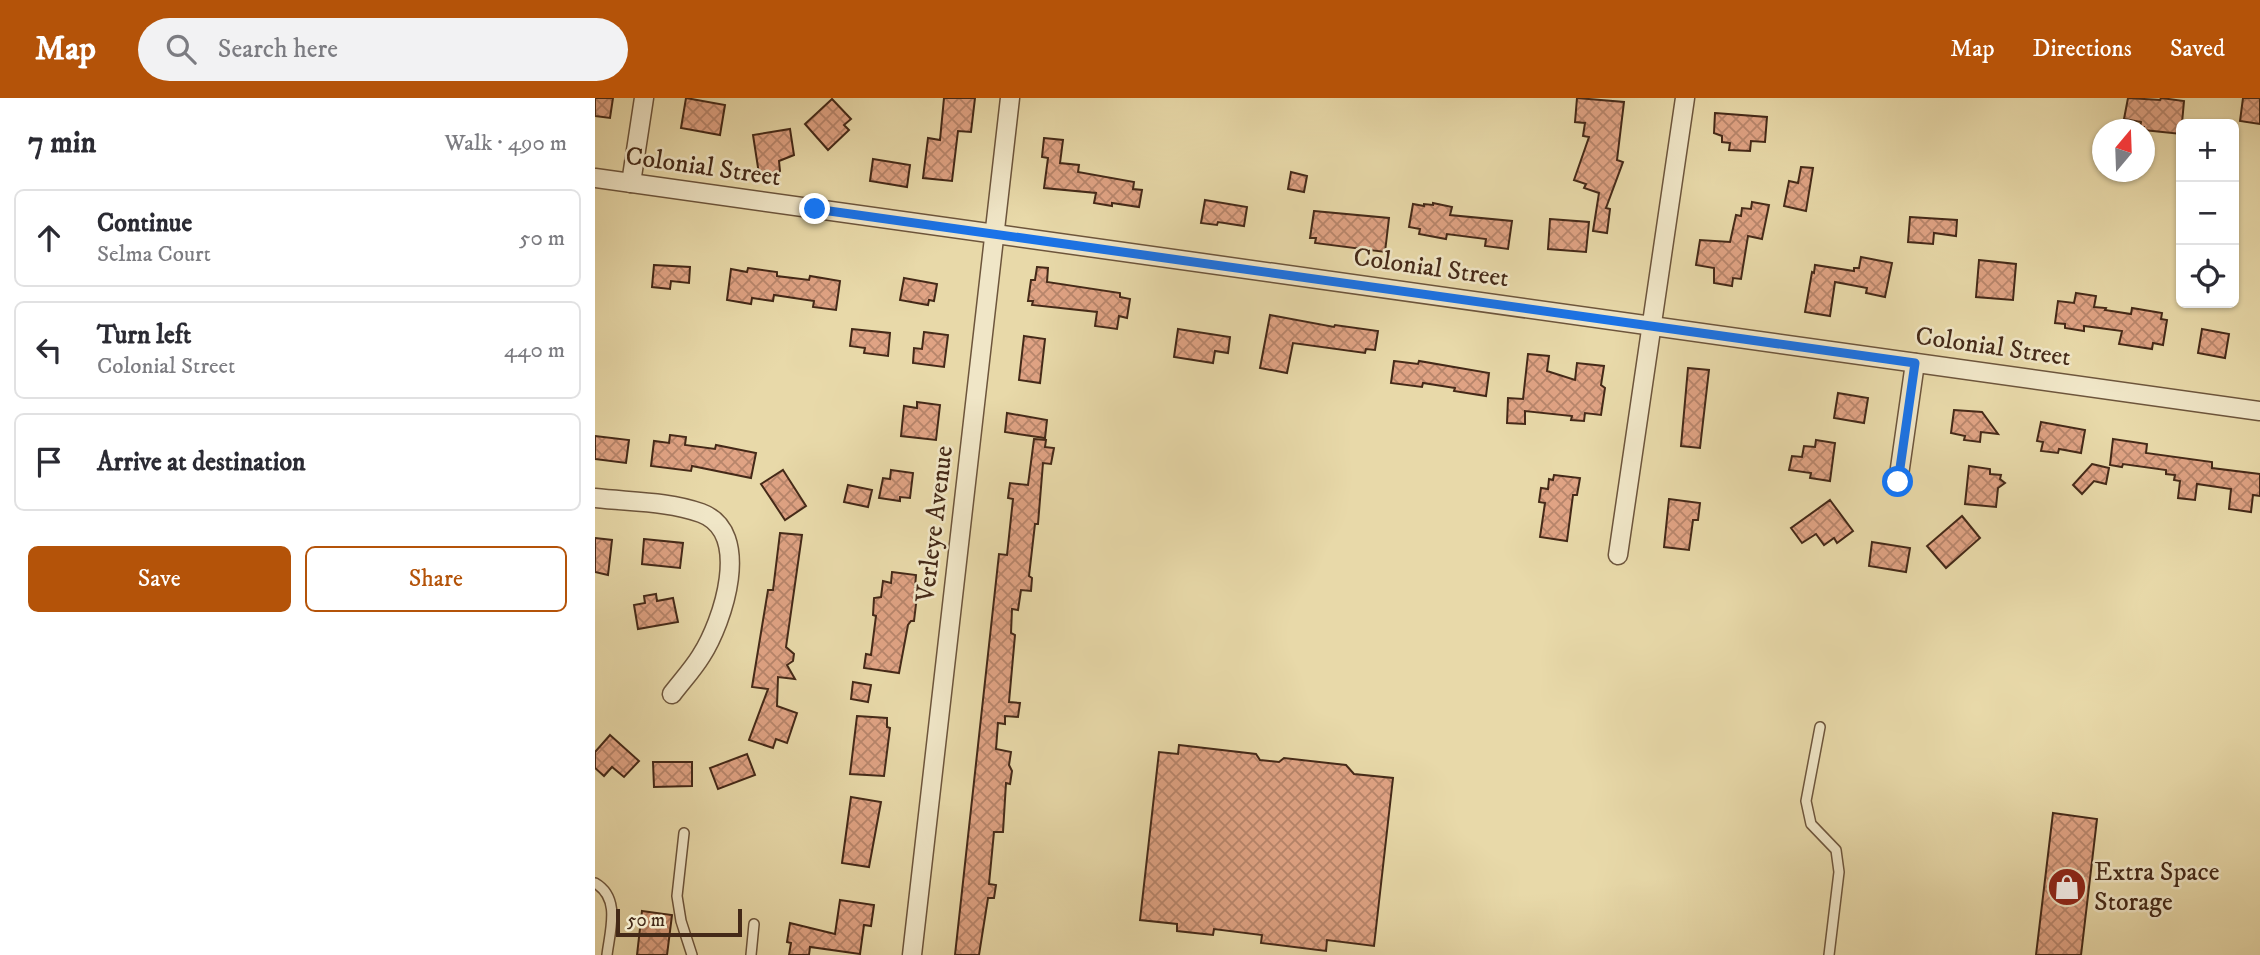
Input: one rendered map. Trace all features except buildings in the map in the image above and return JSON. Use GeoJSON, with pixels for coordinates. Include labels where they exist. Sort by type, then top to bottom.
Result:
{"type":"FeatureCollection","features":[{"type":"Feature","properties":{"kind":"street"},"geometry":{"type":"LineString","coordinates":[[631,183],[644,98]]}},
{"type":"Feature","properties":{"kind":"street","name":"Verleye Avenue"},"geometry":{"type":"LineString","coordinates":[[912,955],[1010,98]]}},
{"type":"Feature","properties":{"kind":"street"},"geometry":{"type":"LineString","coordinates":[[1618,555],[1685,98]]}},
{"type":"Feature","properties":{"kind":"street","name":"Colonial Street"},"geometry":{"type":"LineString","coordinates":[[595,178],[2260,411]]}},
{"type":"Feature","properties":{"kind":"street"},"geometry":{"type":"LineString","coordinates":[[1898,482],[1915,363]]}},
{"type":"Feature","properties":{"kind":"street"},"geometry":{"type":"LineString","coordinates":[[595,498],[673,506],[703,513],[721,527],[731,551],[723,609],[703,654],[672,694]]}},
{"type":"Feature","properties":{"kind":"lane"},"geometry":{"type":"LineString","coordinates":[[1821,727],[1807,801],[1811,824],[1836,850],[1839,872],[1829,955]]}},
{"type":"Feature","properties":{"kind":"lane"},"geometry":{"type":"LineString","coordinates":[[684,833],[677,896],[681,921],[692,955]]}},
{"type":"Feature","properties":{"kind":"lane"},"geometry":{"type":"LineString","coordinates":[[595,883],[607,892],[611,900],[607,955]]}},
{"type":"Feature","properties":{"kind":"lane"},"geometry":{"type":"LineString","coordinates":[[751,955],[754,924]]}},
{"type":"Feature","properties":{"kind":"place","name":"Extra Space Storage"},"geometry":{"type":"Point","coordinates":[2067,887]}},
{"type":"Feature","properties":{"kind":"route"},"geometry":{"type":"LineString","coordinates":[[815,209],[1915,363],[1898,482]]}}]}
